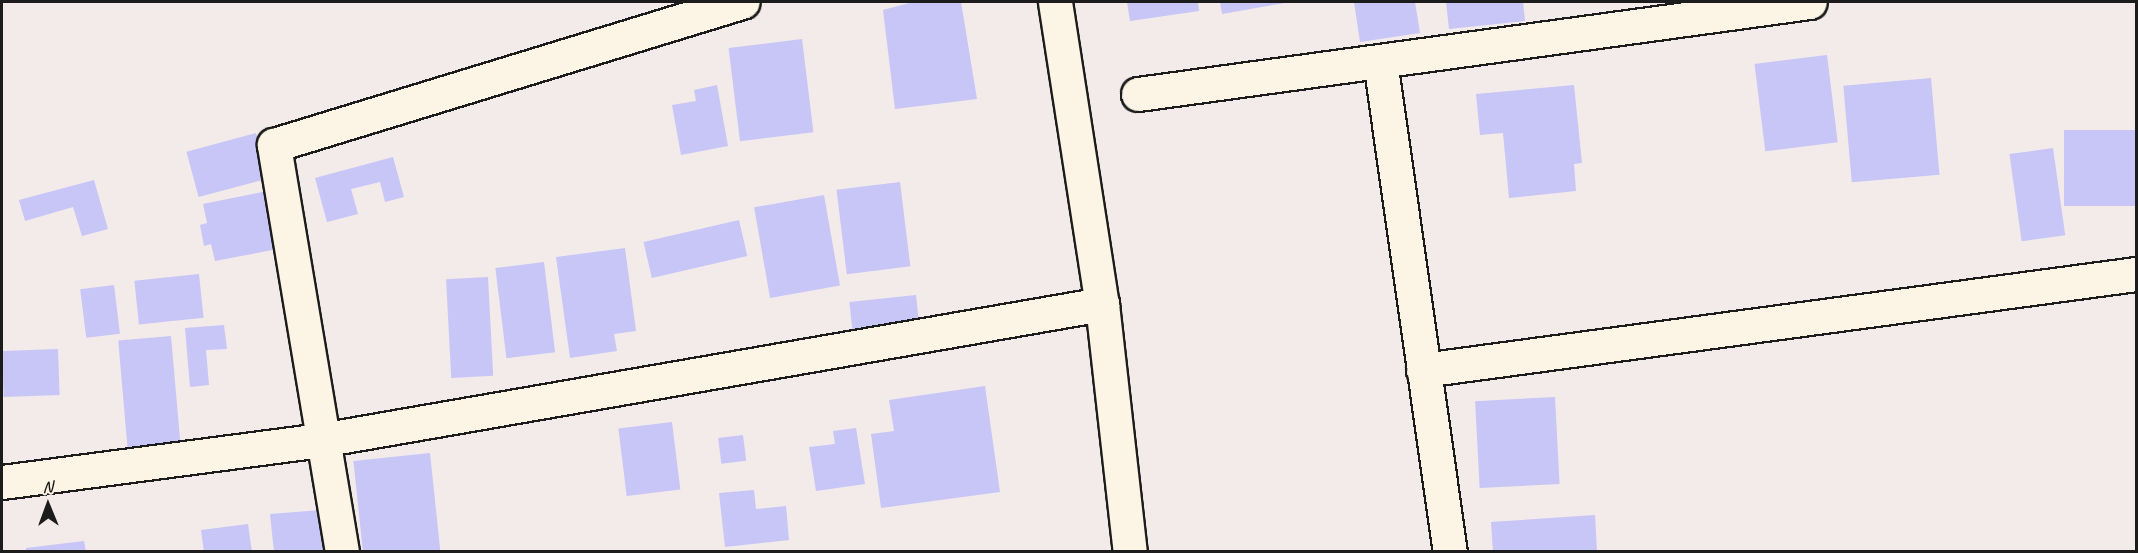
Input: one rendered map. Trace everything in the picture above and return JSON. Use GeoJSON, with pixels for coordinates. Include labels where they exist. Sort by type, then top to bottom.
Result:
{"type":"FeatureCollection","features":[{"type":"Feature","properties":{"kind":"street"},"geometry":{"type":"LineString","coordinates":[[342,552],[321,440],[274,145],[743,2]]}},
{"type":"Feature","properties":{"kind":"street"},"geometry":{"type":"LineString","coordinates":[[1055,2],[1102,304],[1130,552]]}},
{"type":"Feature","properties":{"kind":"street"},"geometry":{"type":"LineString","coordinates":[[1138,94],[1810,2]]}},
{"type":"Feature","properties":{"kind":"street"},"geometry":{"type":"LineString","coordinates":[[1380,61],[1450,552]]}},
{"type":"Feature","properties":{"kind":"street"},"geometry":{"type":"LineString","coordinates":[[1423,370],[2136,274]]}},
{"type":"Feature","properties":{"kind":"street"},"geometry":{"type":"LineString","coordinates":[[2,482],[321,440],[1102,304]]}},
{"type":"Feature","properties":{"kind":"building"},"geometry":{"type":"Polygon","coordinates":[[[913,2],[961,2],[977,99],[895,109],[883,10],[913,2]]]}},
{"type":"Feature","properties":{"kind":"building"},"geometry":{"type":"Polygon","coordinates":[[[1127,2],[1198,2],[1199,11],[1130,21],[1127,2]]]}},
{"type":"Feature","properties":{"kind":"building"},"geometry":{"type":"Polygon","coordinates":[[[1220,2],[1285,2],[1285,3],[1222,14],[1220,2]]]}},
{"type":"Feature","properties":{"kind":"building"},"geometry":{"type":"Polygon","coordinates":[[[1354,2],[1415,2],[1420,33],[1360,42],[1354,2]]]}},
{"type":"Feature","properties":{"kind":"building"},"geometry":{"type":"Polygon","coordinates":[[[1446,2],[1523,2],[1525,21],[1449,29],[1446,2]]]}},
{"type":"Feature","properties":{"kind":"building"},"geometry":{"type":"Polygon","coordinates":[[[802,39],[813,132],[740,141],[729,48],[802,39]]]}},
{"type":"Feature","properties":{"kind":"building"},"geometry":{"type":"Polygon","coordinates":[[[1827,55],[1838,142],[1765,151],[1755,64],[1827,55]]]}},
{"type":"Feature","properties":{"kind":"building"},"geometry":{"type":"Polygon","coordinates":[[[1931,78],[1939,175],[1852,182],[1843,86],[1931,78]]]}},
{"type":"Feature","properties":{"kind":"building"},"geometry":{"type":"Polygon","coordinates":[[[717,85],[728,146],[681,155],[672,105],[696,101],[694,90],[717,85]]]}},
{"type":"Feature","properties":{"kind":"building"},"geometry":{"type":"Polygon","coordinates":[[[1574,85],[1582,163],[1574,164],[1576,191],[1509,198],[1503,133],[1480,135],[1476,94],[1574,85]]]}},
{"type":"Feature","properties":{"kind":"building"},"geometry":{"type":"Polygon","coordinates":[[[2064,130],[2136,130],[2136,206],[2064,206],[2064,130]]]}},
{"type":"Feature","properties":{"kind":"building"},"geometry":{"type":"Polygon","coordinates":[[[256,133],[268,178],[199,197],[186,152],[256,133]]]}},
{"type":"Feature","properties":{"kind":"building"},"geometry":{"type":"Polygon","coordinates":[[[2053,148],[2065,235],[2022,241],[2009,154],[2053,148]]]}},
{"type":"Feature","properties":{"kind":"building"},"geometry":{"type":"Polygon","coordinates":[[[393,157],[404,197],[385,202],[380,182],[351,189],[358,214],[327,222],[315,178],[393,157]]]}},
{"type":"Feature","properties":{"kind":"building"},"geometry":{"type":"Polygon","coordinates":[[[94,180],[108,229],[82,236],[73,207],[25,221],[19,200],[94,180]]]}},
{"type":"Feature","properties":{"kind":"building"},"geometry":{"type":"Polygon","coordinates":[[[900,182],[910,266],[847,274],[836,190],[900,182]]]}},
{"type":"Feature","properties":{"kind":"building"},"geometry":{"type":"Polygon","coordinates":[[[272,190],[283,248],[215,261],[211,244],[204,246],[200,225],[207,223],[203,204],[272,190]]]}},
{"type":"Feature","properties":{"kind":"building"},"geometry":{"type":"Polygon","coordinates":[[[824,195],[840,286],[770,298],[754,207],[824,195]]]}},
{"type":"Feature","properties":{"kind":"building"},"geometry":{"type":"Polygon","coordinates":[[[739,220],[747,256],[652,278],[644,242],[739,220]]]}},
{"type":"Feature","properties":{"kind":"building"},"geometry":{"type":"Polygon","coordinates":[[[625,248],[636,331],[614,334],[617,351],[570,358],[556,257],[625,248]]]}},
{"type":"Feature","properties":{"kind":"building"},"geometry":{"type":"Polygon","coordinates":[[[544,262],[555,352],[506,358],[495,268],[544,262]]]}},
{"type":"Feature","properties":{"kind":"building"},"geometry":{"type":"Polygon","coordinates":[[[199,274],[204,318],[139,325],[134,281],[199,274]]]}},
{"type":"Feature","properties":{"kind":"building"},"geometry":{"type":"Polygon","coordinates":[[[488,277],[493,376],[451,378],[446,279],[488,277]]]}},
{"type":"Feature","properties":{"kind":"building"},"geometry":{"type":"Polygon","coordinates":[[[114,285],[120,334],[86,338],[80,289],[114,285]]]}},
{"type":"Feature","properties":{"kind":"building"},"geometry":{"type":"Polygon","coordinates":[[[916,295],[919,323],[852,330],[849,302],[916,295]]]}},
{"type":"Feature","properties":{"kind":"building"},"geometry":{"type":"Polygon","coordinates":[[[224,325],[227,349],[206,350],[209,385],[190,387],[185,328],[224,325]]]}},
{"type":"Feature","properties":{"kind":"building"},"geometry":{"type":"Polygon","coordinates":[[[171,336],[181,449],[128,453],[118,341],[171,336]]]}},
{"type":"Feature","properties":{"kind":"building"},"geometry":{"type":"Polygon","coordinates":[[[58,349],[60,395],[4,397],[2,351],[58,349]]]}},
{"type":"Feature","properties":{"kind":"building"},"geometry":{"type":"Polygon","coordinates":[[[985,386],[1000,492],[881,508],[871,434],[894,431],[889,400],[985,386]]]}},
{"type":"Feature","properties":{"kind":"building"},"geometry":{"type":"Polygon","coordinates":[[[1555,397],[1560,484],[1480,488],[1475,401],[1555,397]]]}},
{"type":"Feature","properties":{"kind":"building"},"geometry":{"type":"Polygon","coordinates":[[[672,422],[680,489],[627,496],[618,429],[672,422]]]}},
{"type":"Feature","properties":{"kind":"building"},"geometry":{"type":"Polygon","coordinates":[[[856,428],[865,484],[816,491],[809,447],[835,444],[833,431],[856,428]]]}},
{"type":"Feature","properties":{"kind":"building"},"geometry":{"type":"Polygon","coordinates":[[[743,435],[746,461],[721,464],[718,438],[743,435]]]}},
{"type":"Feature","properties":{"kind":"building"},"geometry":{"type":"Polygon","coordinates":[[[430,453],[440,552],[363,552],[353,461],[430,453]]]}},
{"type":"Feature","properties":{"kind":"building"},"geometry":{"type":"Polygon","coordinates":[[[754,490],[756,509],[786,506],[789,540],[725,547],[719,493],[754,490]]]}},
{"type":"Feature","properties":{"kind":"building"},"geometry":{"type":"Polygon","coordinates":[[[321,510],[326,552],[274,552],[270,514],[321,510]]]}},
{"type":"Feature","properties":{"kind":"building"},"geometry":{"type":"Polygon","coordinates":[[[1595,515],[1597,552],[1493,552],[1491,522],[1595,515]]]}},
{"type":"Feature","properties":{"kind":"building"},"geometry":{"type":"Polygon","coordinates":[[[248,524],[252,552],[204,552],[201,530],[248,524]]]}},
{"type":"Feature","properties":{"kind":"building"},"geometry":{"type":"Polygon","coordinates":[[[84,541],[86,552],[26,552],[26,548],[84,541]]]}}]}
